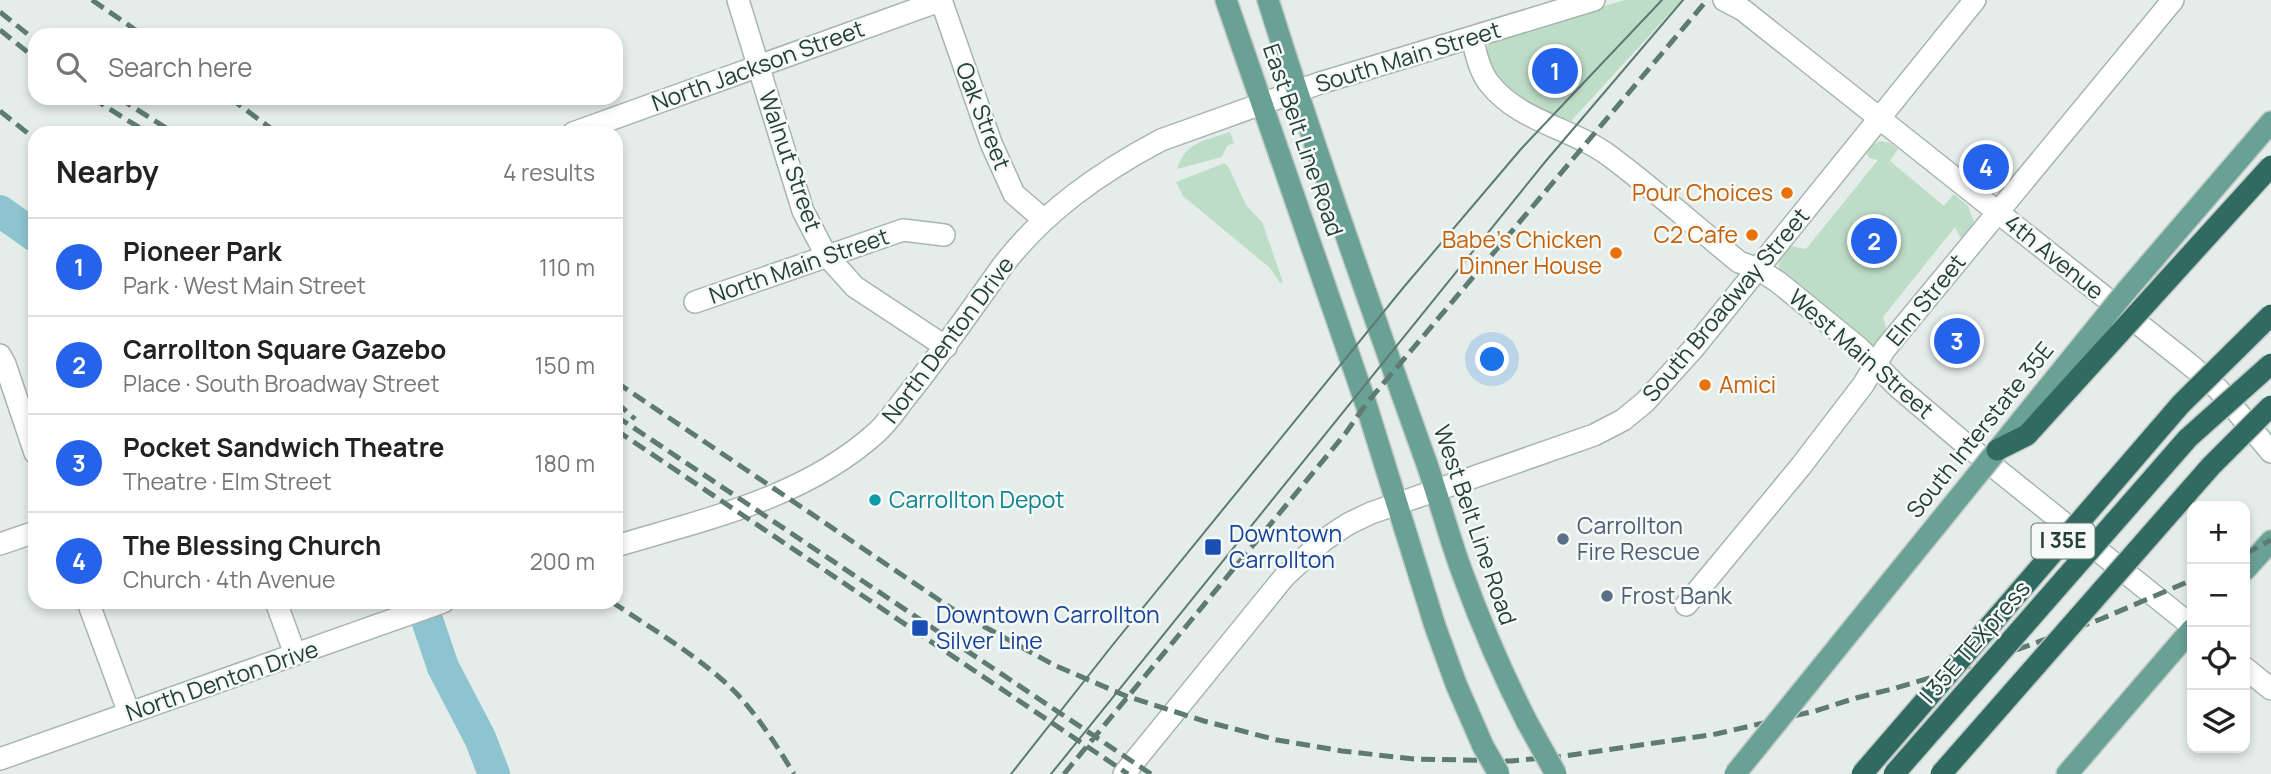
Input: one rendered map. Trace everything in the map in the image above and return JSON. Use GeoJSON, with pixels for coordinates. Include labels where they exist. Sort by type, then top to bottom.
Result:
{"type":"FeatureCollection","features":[{"type":"Feature","properties":{"kind":"highway"},"geometry":{"type":"LineString","coordinates":[[1997,450],[2027,435],[2271,166]]}},
{"type":"Feature","properties":{"kind":"highway","name":"I 35E"},"geometry":{"type":"LineString","coordinates":[[1861,774],[2182,404],[2271,314]]}},
{"type":"Feature","properties":{"kind":"highway","name":"I 35E TEXpress"},"geometry":{"type":"LineString","coordinates":[[1894,774],[2188,438],[2271,364]]}},
{"type":"Feature","properties":{"kind":"highway","name":"I 35E"},"geometry":{"type":"LineString","coordinates":[[1941,774],[2211,466],[2271,407]]}},
{"type":"Feature","properties":{"kind":"main road","name":"East Belt Line Road"},"geometry":{"type":"LineString","coordinates":[[1226,0],[1398,503]]}},
{"type":"Feature","properties":{"kind":"main road","name":"East Belt Line Road"},"geometry":{"type":"LineString","coordinates":[[1268,0],[1363,285]]}},
{"type":"Feature","properties":{"kind":"main road","name":"South Interstate 35E"},"geometry":{"type":"LineString","coordinates":[[1735,774],[2127,290],[2271,122]]}},
{"type":"Feature","properties":{"kind":"main road","name":"West Belt Line Road"},"geometry":{"type":"LineString","coordinates":[[1363,285],[1490,648],[1556,774]]}},
{"type":"Feature","properties":{"kind":"main road"},"geometry":{"type":"LineString","coordinates":[[1398,503],[1449,667],[1499,774]]}},
{"type":"Feature","properties":{"kind":"main road"},"geometry":{"type":"LineString","coordinates":[[2250,564],[2271,541]]}},
{"type":"Feature","properties":{"kind":"main road"},"geometry":{"type":"LineString","coordinates":[[2067,774],[2187,634]]}},
{"type":"Feature","properties":{"kind":"street","name":"Walnut Street"},"geometry":{"type":"LineString","coordinates":[[738,0],[803,211],[825,256],[855,287],[946,347]]}},
{"type":"Feature","properties":{"kind":"street","name":"North Jackson Street"},"geometry":{"type":"LineString","coordinates":[[592,126],[942,0]]}},
{"type":"Feature","properties":{"kind":"street","name":"Oak Street"},"geometry":{"type":"LineString","coordinates":[[942,0],[991,143],[1014,194],[1043,219]]}},
{"type":"Feature","properties":{"kind":"street","name":"South Main Street"},"geometry":{"type":"LineString","coordinates":[[1263,103],[1594,0]]}},
{"type":"Feature","properties":{"kind":"street","name":"4th Avenue"},"geometry":{"type":"LineString","coordinates":[[1724,0],[1743,10],[1881,118],[2218,389],[2271,452]]}},
{"type":"Feature","properties":{"kind":"street","name":"South Broadway Street"},"geometry":{"type":"LineString","coordinates":[[1124,774],[1285,576],[1324,540],[1371,513],[1594,435],[1623,420],[1645,402],[1693,349],[1975,0]]}},
{"type":"Feature","properties":{"kind":"street","name":"Elm Street"},"geometry":{"type":"LineString","coordinates":[[1686,605],[1801,466],[1876,366],[1885,349],[2174,0]]}},
{"type":"Feature","properties":{"kind":"street","name":"West Main Street"},"geometry":{"type":"LineString","coordinates":[[1472,38],[1487,81],[1504,99],[1523,112],[1609,155],[1739,262],[1758,269],[1778,282],[1860,348],[1876,366],[1964,443],[2191,627]]}},
{"type":"Feature","properties":{"kind":"street","name":"North Denton Drive"},"geometry":{"type":"LineString","coordinates":[[623,544],[758,503],[847,456],[878,432],[946,347],[1002,266],[1043,219],[1064,201],[1150,146],[1263,103]]}},
{"type":"Feature","properties":{"kind":"street","name":"North Main Street"},"geometry":{"type":"LineString","coordinates":[[695,302],[903,230],[944,235]]}},
{"type":"Feature","properties":{"kind":"street"},"geometry":{"type":"LineString","coordinates":[[0,355],[28,432]]}},
{"type":"Feature","properties":{"kind":"street"},"geometry":{"type":"LineString","coordinates":[[0,544],[28,534]]}},
{"type":"Feature","properties":{"kind":"street"},"geometry":{"type":"LineString","coordinates":[[91,609],[129,713]]}},
{"type":"Feature","properties":{"kind":"street"},"geometry":{"type":"LineString","coordinates":[[279,609],[295,654]]}},
{"type":"Feature","properties":{"kind":"street","name":"North Denton Drive"},"geometry":{"type":"LineString","coordinates":[[0,759],[423,609]]}},
{"type":"Feature","properties":{"kind":"street"},"geometry":{"type":"LineString","coordinates":[[2250,672],[2271,689]]}},
{"type":"Feature","properties":{"kind":"green space"},"geometry":{"type":"Polygon","coordinates":[[[1625,0],[1682,0],[1571,121],[1527,104],[1502,85],[1483,56],[1491,39],[1625,0]]]}},
{"type":"Feature","properties":{"kind":"green space"},"geometry":{"type":"Polygon","coordinates":[[[1230,132],[1234,143],[1227,146],[1222,157],[1177,169],[1191,147],[1230,132]]]}},
{"type":"Feature","properties":{"kind":"green space"},"geometry":{"type":"Polygon","coordinates":[[[1880,141],[1890,143],[1898,149],[1890,161],[1944,206],[1954,194],[1968,206],[1974,222],[1966,237],[1960,237],[1955,227],[1883,317],[1888,334],[1877,345],[1870,347],[1780,273],[1779,265],[1790,246],[1806,249],[1878,160],[1869,158],[1867,154],[1870,146],[1880,141]]]}},
{"type":"Feature","properties":{"kind":"green space"},"geometry":{"type":"Polygon","coordinates":[[[1225,163],[1246,205],[1262,222],[1283,282],[1280,283],[1270,268],[1183,196],[1176,182],[1225,163]]]}},
{"type":"Feature","properties":{"kind":"waterway"},"geometry":{"type":"LineString","coordinates":[[0,211],[28,231]]}},
{"type":"Feature","properties":{"kind":"waterway"},"geometry":{"type":"LineString","coordinates":[[423,609],[443,667],[480,738],[494,774]]}},
{"type":"Feature","properties":{"kind":"tram line"},"geometry":{"type":"LineString","coordinates":[[1011,774],[1403,288],[1521,149],[1662,0]]}},
{"type":"Feature","properties":{"kind":"tram line"},"geometry":{"type":"LineString","coordinates":[[1051,774],[1545,162],[1683,0]]}},
{"type":"Feature","properties":{"kind":"railway"},"geometry":{"type":"LineString","coordinates":[[92,0],[133,28]]}},
{"type":"Feature","properties":{"kind":"railway"},"geometry":{"type":"LineString","coordinates":[[1064,774],[1345,434],[1366,404],[1707,0]]}},
{"type":"Feature","properties":{"kind":"railway"},"geometry":{"type":"LineString","coordinates":[[0,12],[28,34]]}},
{"type":"Feature","properties":{"kind":"railway"},"geometry":{"type":"LineString","coordinates":[[0,30],[28,52]]}},
{"type":"Feature","properties":{"kind":"railway"},"geometry":{"type":"LineString","coordinates":[[103,105],[137,126]]}},
{"type":"Feature","properties":{"kind":"railway"},"geometry":{"type":"LineString","coordinates":[[130,105],[163,126]]}},
{"type":"Feature","properties":{"kind":"railway"},"geometry":{"type":"LineString","coordinates":[[239,105],[268,126]]}},
{"type":"Feature","properties":{"kind":"railway"},"geometry":{"type":"LineString","coordinates":[[0,111],[28,133]]}},
{"type":"Feature","properties":{"kind":"railway"},"geometry":{"type":"LineString","coordinates":[[623,387],[954,610],[1054,665],[1126,696],[1204,721],[1277,740],[1342,751],[1414,759],[1511,761],[1716,734],[1815,711],[1986,661],[2101,619],[2187,582]]}},
{"type":"Feature","properties":{"kind":"railway"},"geometry":{"type":"LineString","coordinates":[[623,408],[635,419]]}},
{"type":"Feature","properties":{"kind":"railway"},"geometry":{"type":"LineString","coordinates":[[623,421],[1151,774]]}},
{"type":"Feature","properties":{"kind":"railway"},"geometry":{"type":"LineString","coordinates":[[623,435],[1128,774]]}},
{"type":"Feature","properties":{"kind":"railway"},"geometry":{"type":"LineString","coordinates":[[2250,551],[2271,540]]}},
{"type":"Feature","properties":{"kind":"railway"},"geometry":{"type":"LineString","coordinates":[[622,609],[725,682],[761,723],[794,774]]}},
{"type":"Feature","properties":{"kind":"place","name":"Pioneer Park"},"geometry":{"type":"Point","coordinates":[1555,71]}},
{"type":"Feature","properties":{"kind":"place","name":"The Blessing Church"},"geometry":{"type":"Point","coordinates":[1986,167]}},
{"type":"Feature","properties":{"kind":"place","name":"Pour Choices"},"geometry":{"type":"Point","coordinates":[1787,193]}},
{"type":"Feature","properties":{"kind":"place","name":"C2 Cafe"},"geometry":{"type":"Point","coordinates":[1752,235]}},
{"type":"Feature","properties":{"kind":"place","name":"Carrollton Square Gazebo"},"geometry":{"type":"Point","coordinates":[1874,241]}},
{"type":"Feature","properties":{"kind":"place","name":"Babe's Chicken Dinner House"},"geometry":{"type":"Point","coordinates":[1616,253]}},
{"type":"Feature","properties":{"kind":"place","name":"Pocket Sandwich Theatre"},"geometry":{"type":"Point","coordinates":[1957,341]}},
{"type":"Feature","properties":{"kind":"place","name":"Amici"},"geometry":{"type":"Point","coordinates":[1705,385]}},
{"type":"Feature","properties":{"kind":"place","name":"Carrollton Depot"},"geometry":{"type":"Point","coordinates":[875,500]}},
{"type":"Feature","properties":{"kind":"place","name":"Carrollton Fire Rescue"},"geometry":{"type":"Point","coordinates":[1563,539]}},
{"type":"Feature","properties":{"kind":"place","name":"Downtown Carrollton"},"geometry":{"type":"Point","coordinates":[1213,547]}},
{"type":"Feature","properties":{"kind":"place","name":"Frost Bank"},"geometry":{"type":"Point","coordinates":[1607,596]}},
{"type":"Feature","properties":{"kind":"place","name":"Downtown Carrollton Silver Line"},"geometry":{"type":"Point","coordinates":[920,628]}}]}
